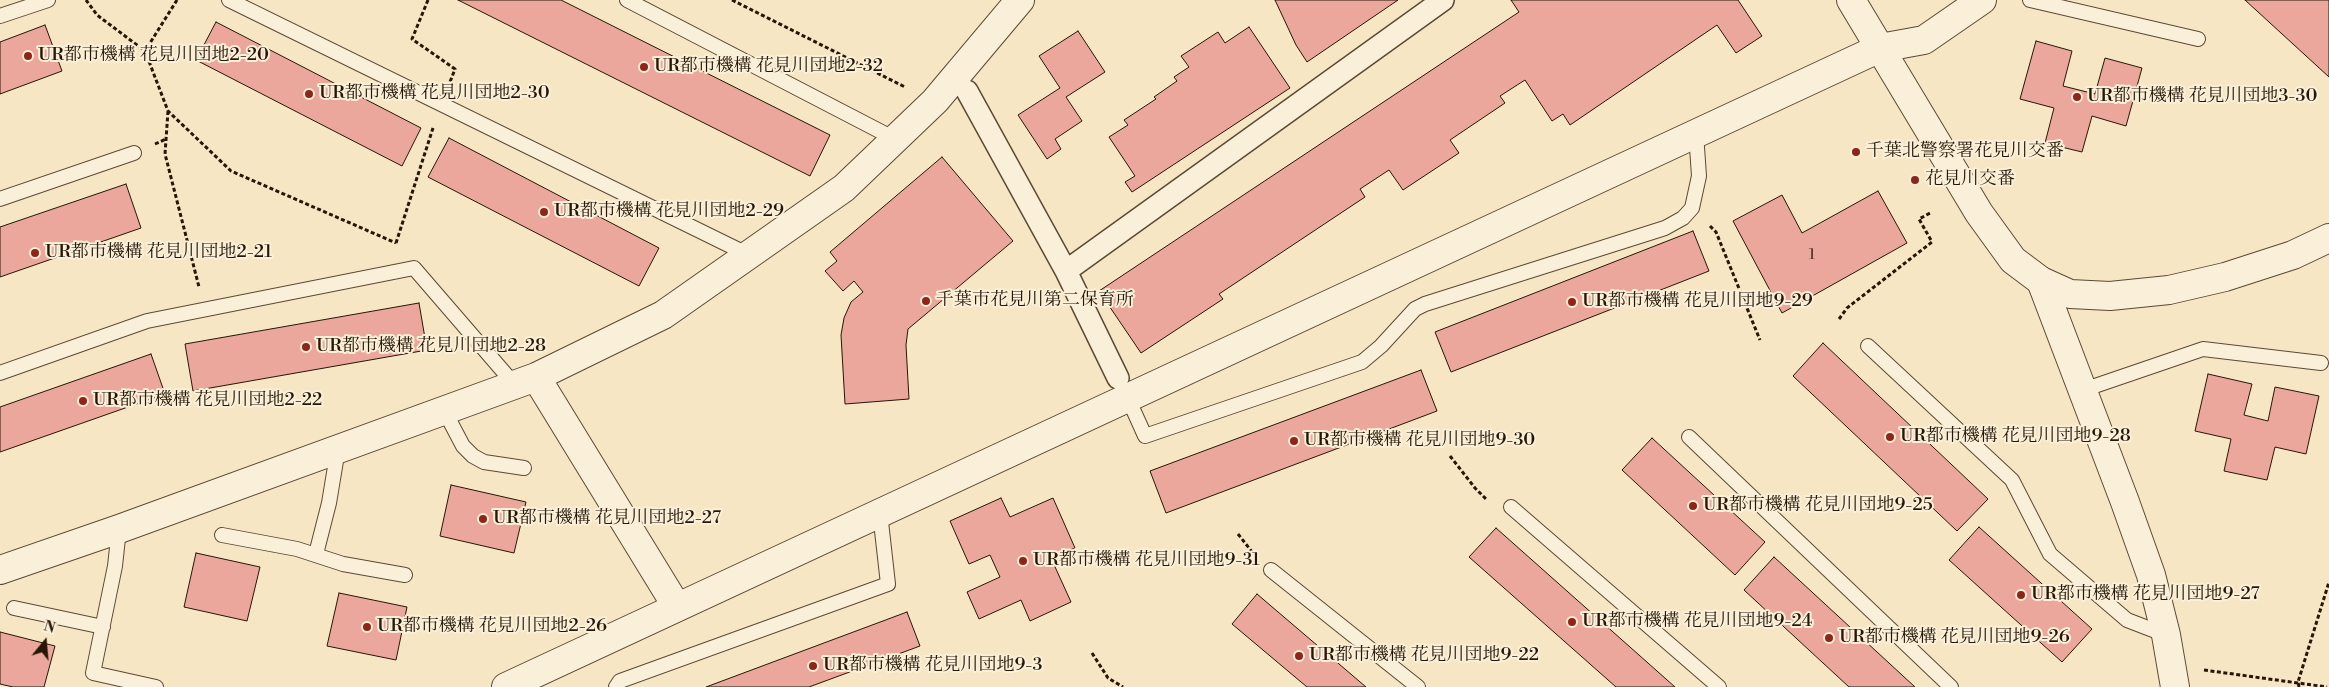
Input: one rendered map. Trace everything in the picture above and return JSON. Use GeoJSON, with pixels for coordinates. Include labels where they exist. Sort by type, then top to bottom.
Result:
{"type":"FeatureCollection","features":[{"type":"Feature","properties":{"kind":"street"},"geometry":{"type":"LineString","coordinates":[[0,570],[119,529],[525,381],[662,315],[844,188],[935,101],[1020,0]]}},
{"type":"Feature","properties":{"kind":"street"},"geometry":{"type":"LineString","coordinates":[[1066,271],[1443,0]]}},
{"type":"Feature","properties":{"kind":"street"},"geometry":{"type":"LineString","coordinates":[[1851,0],[1979,214],[2013,260],[2041,281],[2070,294],[2110,296],[2168,290],[2225,277],[2293,254],[2329,238]]}},
{"type":"Feature","properties":{"kind":"street"},"geometry":{"type":"LineString","coordinates":[[506,687],[880,513],[1123,387],[1696,133],[1880,48],[1924,40],[1982,0]]}},
{"type":"Feature","properties":{"kind":"street"},"geometry":{"type":"LineString","coordinates":[[967,91],[1066,271],[1123,387]]}},
{"type":"Feature","properties":{"kind":"street"},"geometry":{"type":"LineString","coordinates":[[2041,281],[2151,575],[2166,635],[2173,676]]}},
{"type":"Feature","properties":{"kind":"street"},"geometry":{"type":"LineString","coordinates":[[525,381],[677,607]]}},
{"type":"Feature","properties":{"kind":"lane"},"geometry":{"type":"LineString","coordinates":[[0,16],[48,0]]}},
{"type":"Feature","properties":{"kind":"lane"},"geometry":{"type":"LineString","coordinates":[[229,0],[749,255]]}},
{"type":"Feature","properties":{"kind":"lane"},"geometry":{"type":"LineString","coordinates":[[628,0],[895,139]]}},
{"type":"Feature","properties":{"kind":"lane"},"geometry":{"type":"LineString","coordinates":[[2030,0],[2198,39]]}},
{"type":"Feature","properties":{"kind":"lane"},"geometry":{"type":"LineString","coordinates":[[1123,387],[1145,436],[1362,362],[1381,346],[1415,309],[1424,304],[1664,228],[1683,218],[1692,208],[1699,176],[1696,133]]}},
{"type":"Feature","properties":{"kind":"lane"},"geometry":{"type":"LineString","coordinates":[[0,199],[134,153]]}},
{"type":"Feature","properties":{"kind":"lane"},"geometry":{"type":"LineString","coordinates":[[0,373],[148,321],[414,268],[525,381]]}},
{"type":"Feature","properties":{"kind":"lane"},"geometry":{"type":"LineString","coordinates":[[1868,346],[2012,480],[2050,554],[2127,620],[2166,635]]}},
{"type":"Feature","properties":{"kind":"lane"},"geometry":{"type":"LineString","coordinates":[[2083,390],[2203,349],[2321,363]]}},
{"type":"Feature","properties":{"kind":"lane"},"geometry":{"type":"LineString","coordinates":[[444,410],[463,446],[473,456],[484,462],[524,468]]}},
{"type":"Feature","properties":{"kind":"lane"},"geometry":{"type":"LineString","coordinates":[[1689,437],[1951,687]]}},
{"type":"Feature","properties":{"kind":"lane"},"geometry":{"type":"LineString","coordinates":[[316,554],[329,503],[338,449]]}},
{"type":"Feature","properties":{"kind":"lane"},"geometry":{"type":"LineString","coordinates":[[1511,507],[1719,687]]}},
{"type":"Feature","properties":{"kind":"lane"},"geometry":{"type":"LineString","coordinates":[[616,687],[620,681],[888,584],[880,513]]}},
{"type":"Feature","properties":{"kind":"lane"},"geometry":{"type":"LineString","coordinates":[[119,529],[115,566],[93,673],[156,687]]}},
{"type":"Feature","properties":{"kind":"lane"},"geometry":{"type":"LineString","coordinates":[[222,535],[316,554],[343,564],[405,575]]}},
{"type":"Feature","properties":{"kind":"lane"},"geometry":{"type":"LineString","coordinates":[[1272,570],[1418,687]]}},
{"type":"Feature","properties":{"kind":"lane"},"geometry":{"type":"LineString","coordinates":[[14,608],[103,627]]}},
{"type":"Feature","properties":{"kind":"path"},"geometry":{"type":"LineString","coordinates":[[86,0],[97,15],[145,51],[168,111],[165,154],[205,309]]}},
{"type":"Feature","properties":{"kind":"path"},"geometry":{"type":"LineString","coordinates":[[145,51],[177,0]]}},
{"type":"Feature","properties":{"kind":"path"},"geometry":{"type":"LineString","coordinates":[[396,243],[441,104],[455,69],[412,39],[428,0]]}},
{"type":"Feature","properties":{"kind":"path"},"geometry":{"type":"LineString","coordinates":[[732,0],[935,101]]}},
{"type":"Feature","properties":{"kind":"path"},"geometry":{"type":"LineString","coordinates":[[168,111],[231,171],[396,243],[414,268]]}},
{"type":"Feature","properties":{"kind":"path"},"geometry":{"type":"LineString","coordinates":[[1692,208],[1716,232],[1760,340]]}},
{"type":"Feature","properties":{"kind":"path"},"geometry":{"type":"LineString","coordinates":[[1839,319],[1847,308],[1932,242],[1919,219],[1932,212]]}},
{"type":"Feature","properties":{"kind":"path"},"geometry":{"type":"LineString","coordinates":[[1450,456],[1475,488],[1488,500],[1511,507]]}},
{"type":"Feature","properties":{"kind":"path"},"geometry":{"type":"LineString","coordinates":[[2299,687],[2298,682],[2329,582]]}},
{"type":"Feature","properties":{"kind":"path"},"geometry":{"type":"LineString","coordinates":[[1092,652],[1108,678],[1123,687]]}},
{"type":"Feature","properties":{"kind":"path"},"geometry":{"type":"LineString","coordinates":[[2173,676],[2298,682],[2326,687]]}},
{"type":"Feature","properties":{"kind":"building","name":"UR都市機構 花見川団地2-32"},"geometry":{"type":"Polygon","coordinates":[[[458,0],[561,0],[830,135],[810,176],[458,0]]]}},
{"type":"Feature","properties":{"kind":"building"},"geometry":{"type":"Polygon","coordinates":[[[1275,0],[1398,0],[1307,62],[1296,45],[1275,0]]]}},
{"type":"Feature","properties":{"kind":"building"},"geometry":{"type":"Polygon","coordinates":[[[1511,0],[1738,0],[1762,36],[1736,53],[1717,25],[1570,125],[1563,114],[1552,121],[1525,80],[1500,96],[1505,103],[1450,140],[1459,153],[1403,190],[1389,170],[1360,189],[1365,197],[1219,294],[1223,299],[1141,353],[1099,291],[1519,12],[1511,0]]]}},
{"type":"Feature","properties":{"kind":"building"},"geometry":{"type":"Polygon","coordinates":[[[2245,0],[2329,0],[2329,77],[2245,0]]]}},
{"type":"Feature","properties":{"kind":"building","name":"UR都市機構 花見川団地2-30"},"geometry":{"type":"Polygon","coordinates":[[[216,22],[421,128],[402,166],[196,60],[216,22]]]}},
{"type":"Feature","properties":{"kind":"building","name":"UR都市機構 花見川団地2-20"},"geometry":{"type":"Polygon","coordinates":[[[45,25],[62,71],[0,94],[0,42],[45,25]]]}},
{"type":"Feature","properties":{"kind":"building"},"geometry":{"type":"Polygon","coordinates":[[[1249,27],[1290,88],[1132,192],[1125,182],[1135,176],[1109,137],[1128,125],[1124,120],[1156,99],[1154,97],[1177,81],[1174,77],[1189,67],[1181,56],[1218,32],[1225,43],[1249,27]]]}},
{"type":"Feature","properties":{"kind":"building"},"geometry":{"type":"Polygon","coordinates":[[[1078,31],[1105,72],[1066,97],[1082,121],[1055,139],[1061,149],[1047,159],[1018,115],[1060,88],[1039,56],[1078,31]]]}},
{"type":"Feature","properties":{"kind":"building","name":"UR都市機構 花見川団地3-30"},"geometry":{"type":"Polygon","coordinates":[[[2036,41],[2072,51],[2063,86],[2095,94],[2105,58],[2142,68],[2126,126],[2092,116],[2082,152],[2045,143],[2054,108],[2020,99],[2036,41]]]}},
{"type":"Feature","properties":{"kind":"building","name":"UR都市機構 花見川団地2-29"},"geometry":{"type":"Polygon","coordinates":[[[449,138],[659,248],[639,286],[428,177],[449,138]]]}},
{"type":"Feature","properties":{"kind":"building"},"geometry":{"type":"Polygon","coordinates":[[[942,157],[1013,241],[908,329],[906,345],[909,399],[845,404],[841,335],[844,318],[851,302],[863,292],[854,281],[843,291],[825,271],[837,261],[830,252],[942,157]]]}},
{"type":"Feature","properties":{"kind":"building","name":"UR都市機構 花見川団地2-21"},"geometry":{"type":"Polygon","coordinates":[[[126,184],[141,228],[0,277],[0,227],[126,184]]]}},
{"type":"Feature","properties":{"kind":"building"},"geometry":{"type":"Polygon","coordinates":[[[1878,191],[1907,243],[1782,313],[1733,221],[1782,195],[1802,233],[1878,191]]]}},
{"type":"Feature","properties":{"kind":"building","name":"UR都市機構 花見川団地9-29"},"geometry":{"type":"Polygon","coordinates":[[[1693,231],[1709,271],[1451,372],[1435,332],[1693,231]]]}},
{"type":"Feature","properties":{"kind":"building","name":"UR都市機構 花見川団地2-28"},"geometry":{"type":"Polygon","coordinates":[[[419,303],[427,350],[193,391],[185,344],[419,303]]]}},
{"type":"Feature","properties":{"kind":"building","name":"UR都市機構 花見川団地9-28"},"geometry":{"type":"Polygon","coordinates":[[[1823,343],[1988,499],[1957,531],[1793,376],[1823,343]]]}},
{"type":"Feature","properties":{"kind":"building","name":"UR都市機構 花見川団地2-22"},"geometry":{"type":"Polygon","coordinates":[[[151,354],[165,394],[0,452],[0,407],[151,354]]]}},
{"type":"Feature","properties":{"kind":"building","name":"UR都市機構 花見川団地9-30"},"geometry":{"type":"Polygon","coordinates":[[[1421,370],[1437,411],[1166,513],[1150,471],[1421,370]]]}},
{"type":"Feature","properties":{"kind":"building"},"geometry":{"type":"Polygon","coordinates":[[[2208,374],[2252,384],[2244,415],[2268,421],[2275,387],[2319,396],[2306,454],[2275,447],[2267,480],[2224,471],[2231,439],[2195,431],[2208,374]]]}},
{"type":"Feature","properties":{"kind":"building","name":"UR都市機構 花見川団地9-25"},"geometry":{"type":"Polygon","coordinates":[[[1652,438],[1765,542],[1735,575],[1622,470],[1652,438]]]}},
{"type":"Feature","properties":{"kind":"building","name":"UR都市機構 花見川団地2-27"},"geometry":{"type":"Polygon","coordinates":[[[451,485],[526,502],[514,553],[440,536],[451,485]]]}},
{"type":"Feature","properties":{"kind":"building","name":"UR都市機構 花見川団地9-31"},"geometry":{"type":"Polygon","coordinates":[[[1001,498],[1010,517],[1053,498],[1075,548],[1051,558],[1071,602],[1030,621],[1021,600],[979,619],[967,592],[1000,577],[990,555],[969,564],[950,521],[1001,498]]]}},
{"type":"Feature","properties":{"kind":"building","name":"UR都市機構 花見川団地9-27"},"geometry":{"type":"Polygon","coordinates":[[[1979,527],[2092,629],[2062,662],[1949,560],[1979,527]]]}},
{"type":"Feature","properties":{"kind":"building","name":"UR都市機構 花見川団地9-24"},"geometry":{"type":"Polygon","coordinates":[[[1496,528],[1675,687],[1616,687],[1469,557],[1496,528]]]}},
{"type":"Feature","properties":{"kind":"building"},"geometry":{"type":"Polygon","coordinates":[[[196,553],[260,567],[247,621],[184,607],[196,553]]]}},
{"type":"Feature","properties":{"kind":"building","name":"UR都市機構 花見川団地9-26"},"geometry":{"type":"Polygon","coordinates":[[[1774,557],[1915,687],[1849,687],[1744,590],[1774,557]]]}},
{"type":"Feature","properties":{"kind":"building","name":"UR都市機構 花見川団地2-26"},"geometry":{"type":"Polygon","coordinates":[[[339,593],[407,607],[396,660],[327,646],[339,593]]]}},
{"type":"Feature","properties":{"kind":"building","name":"UR都市機構 花見川団地9-22"},"geometry":{"type":"Polygon","coordinates":[[[1257,594],[1366,687],[1307,687],[1232,624],[1257,594]]]}},
{"type":"Feature","properties":{"kind":"building","name":"UR都市機構 花見川団地9-3"},"geometry":{"type":"Polygon","coordinates":[[[907,612],[920,646],[809,687],[706,687],[907,612]]]}},
{"type":"Feature","properties":{"kind":"building"},"geometry":{"type":"Polygon","coordinates":[[[0,632],[55,646],[44,687],[13,687],[0,684],[0,632]]]}},
{"type":"Feature","properties":{"kind":"place","name":"UR都市機構 花見川団地2-20"},"geometry":{"type":"Point","coordinates":[28,56]}},
{"type":"Feature","properties":{"kind":"place","name":"UR都市機構 花見川団地2-32"},"geometry":{"type":"Point","coordinates":[644,67]}},
{"type":"Feature","properties":{"kind":"place","name":"UR都市機構 花見川団地2-30"},"geometry":{"type":"Point","coordinates":[309,94]}},
{"type":"Feature","properties":{"kind":"place","name":"UR都市機構 花見川団地3-30"},"geometry":{"type":"Point","coordinates":[2077,97]}},
{"type":"Feature","properties":{"kind":"place","name":"千葉北警察署花見川交番"},"geometry":{"type":"Point","coordinates":[1856,152]}},
{"type":"Feature","properties":{"kind":"place","name":"花見川交番"},"geometry":{"type":"Point","coordinates":[1915,180]}},
{"type":"Feature","properties":{"kind":"place","name":"UR都市機構 花見川団地2-29"},"geometry":{"type":"Point","coordinates":[544,212]}},
{"type":"Feature","properties":{"kind":"place","name":"UR都市機構 花見川団地2-21"},"geometry":{"type":"Point","coordinates":[35,253]}},
{"type":"Feature","properties":{"kind":"place","name":"千葉市花見川第二保育所"},"geometry":{"type":"Point","coordinates":[926,301]}},
{"type":"Feature","properties":{"kind":"place","name":"UR都市機構 花見川団地9-29"},"geometry":{"type":"Point","coordinates":[1572,302]}},
{"type":"Feature","properties":{"kind":"place","name":"UR都市機構 花見川団地2-28"},"geometry":{"type":"Point","coordinates":[306,347]}},
{"type":"Feature","properties":{"kind":"place","name":"UR都市機構 花見川団地2-22"},"geometry":{"type":"Point","coordinates":[83,401]}},
{"type":"Feature","properties":{"kind":"place","name":"UR都市機構 花見川団地9-28"},"geometry":{"type":"Point","coordinates":[1890,437]}},
{"type":"Feature","properties":{"kind":"place","name":"UR都市機構 花見川団地9-30"},"geometry":{"type":"Point","coordinates":[1294,441]}},
{"type":"Feature","properties":{"kind":"place","name":"UR都市機構 花見川団地9-25"},"geometry":{"type":"Point","coordinates":[1693,506]}},
{"type":"Feature","properties":{"kind":"place","name":"UR都市機構 花見川団地2-27"},"geometry":{"type":"Point","coordinates":[483,519]}},
{"type":"Feature","properties":{"kind":"place","name":"UR都市機構 花見川団地9-31"},"geometry":{"type":"Point","coordinates":[1023,561]}},
{"type":"Feature","properties":{"kind":"place","name":"UR都市機構 花見川団地9-27"},"geometry":{"type":"Point","coordinates":[2021,595]}},
{"type":"Feature","properties":{"kind":"place","name":"UR都市機構 花見川団地9-24"},"geometry":{"type":"Point","coordinates":[1572,622]}},
{"type":"Feature","properties":{"kind":"place","name":"UR都市機構 花見川団地2-26"},"geometry":{"type":"Point","coordinates":[367,627]}},
{"type":"Feature","properties":{"kind":"place","name":"UR都市機構 花見川団地9-26"},"geometry":{"type":"Point","coordinates":[1829,638]}},
{"type":"Feature","properties":{"kind":"place","name":"UR都市機構 花見川団地9-22"},"geometry":{"type":"Point","coordinates":[1299,656]}},
{"type":"Feature","properties":{"kind":"place","name":"UR都市機構 花見川団地9-3"},"geometry":{"type":"Point","coordinates":[813,666]}}]}
